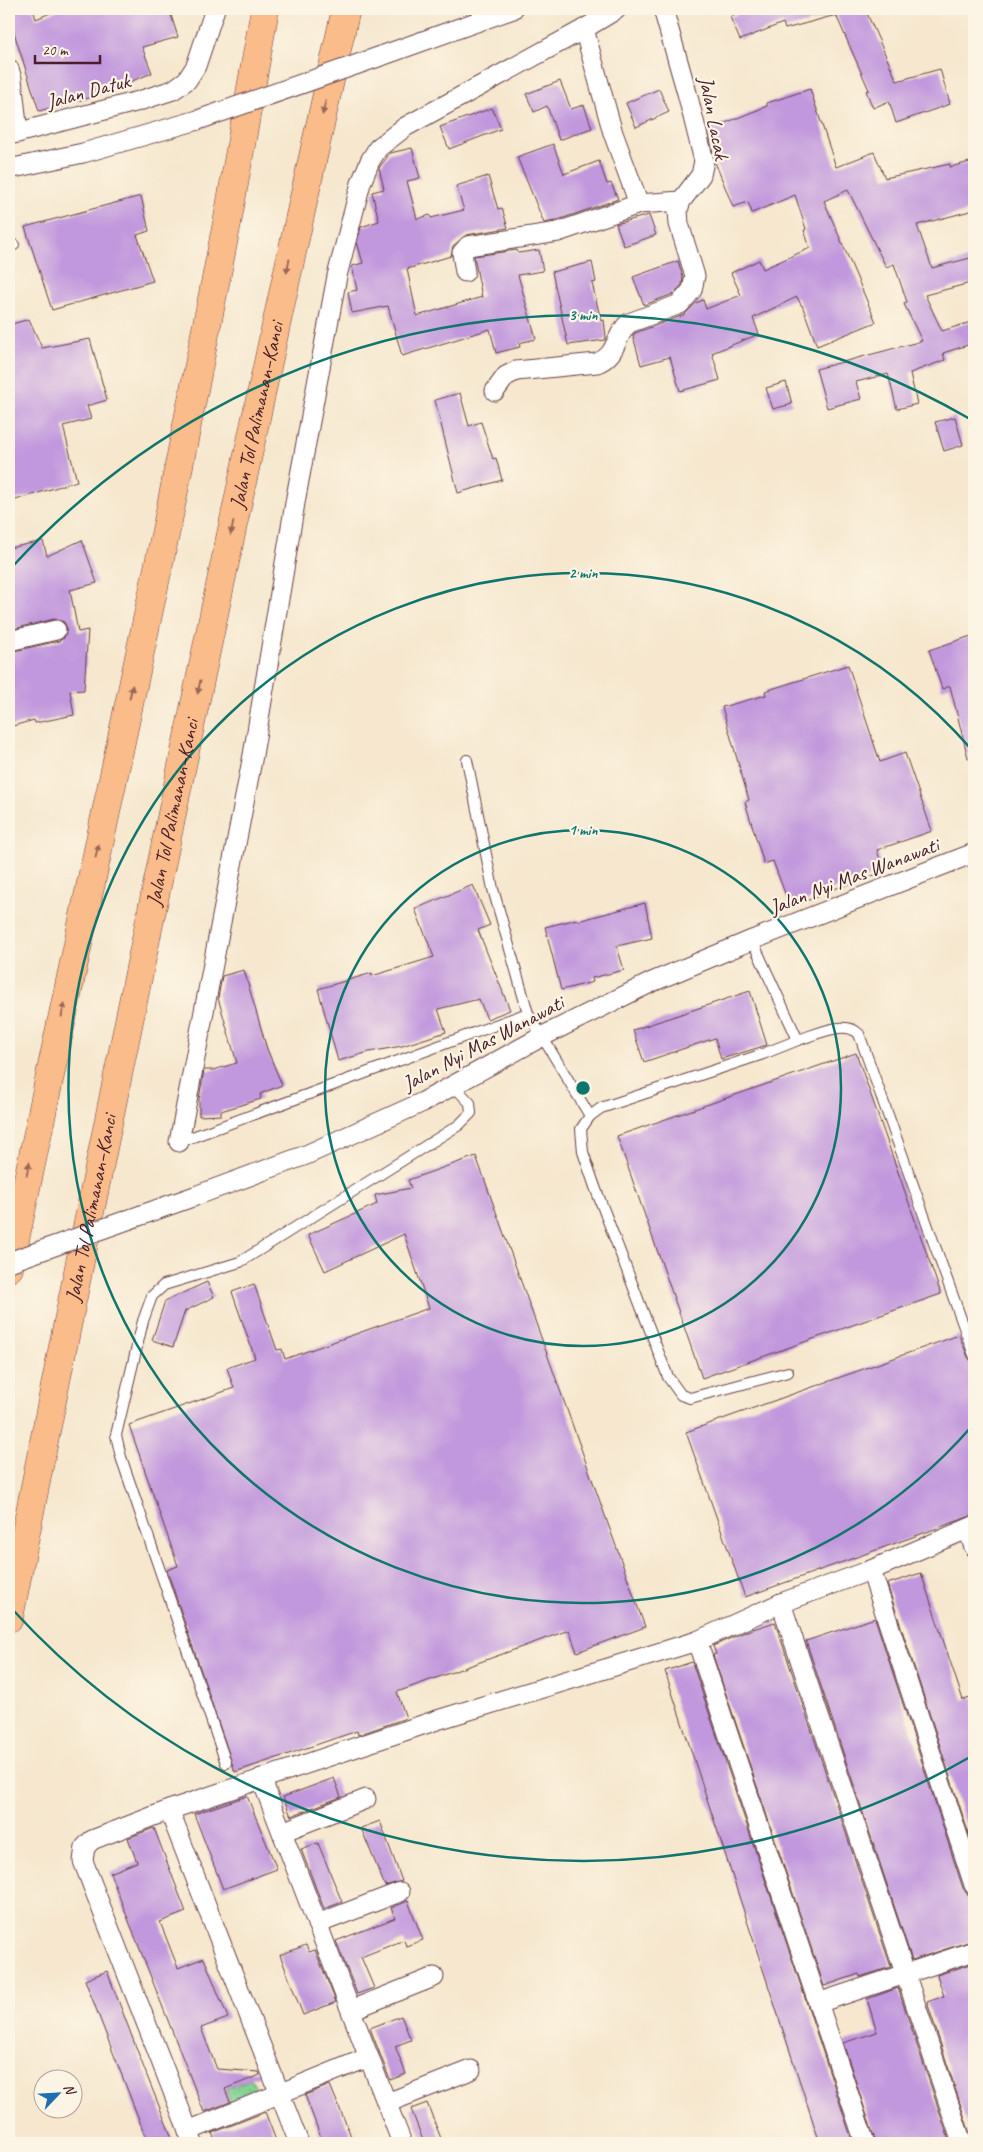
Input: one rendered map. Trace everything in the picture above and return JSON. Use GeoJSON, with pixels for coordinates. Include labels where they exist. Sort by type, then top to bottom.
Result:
{"type":"FeatureCollection","features":[{"type":"Feature","properties":{"kind":"highway"},"geometry":{"type":"LineString","coordinates":[[9,1268],[168,521],[228,218],[265,9]]}},
{"type":"Feature","properties":{"kind":"highway","name":"Jalan Tol Palimanan–Kanci"},"geometry":{"type":"LineString","coordinates":[[9,1618],[62,1350],[236,506],[346,9]]}},
{"type":"Feature","properties":{"kind":"street","name":"Jalan Datuk"},"geometry":{"type":"LineString","coordinates":[[13,134],[139,101],[172,90],[187,80],[196,66],[215,9]]}},
{"type":"Feature","properties":{"kind":"street"},"geometry":{"type":"LineString","coordinates":[[9,169],[83,153],[198,120],[513,9]]}},
{"type":"Feature","properties":{"kind":"street"},"geometry":{"type":"LineString","coordinates":[[179,1142],[253,755],[296,497],[337,276],[361,183],[370,160],[378,148],[405,127],[617,9]]}},
{"type":"Feature","properties":{"kind":"street","name":"Jalan Lacak"},"geometry":{"type":"LineString","coordinates":[[663,9],[688,93],[704,161],[702,174],[681,201]]}},
{"type":"Feature","properties":{"kind":"street"},"geometry":{"type":"LineString","coordinates":[[584,29],[613,133],[639,204]]}},
{"type":"Feature","properties":{"kind":"street"},"geometry":{"type":"LineString","coordinates":[[9,69],[12,79],[13,134]]}},
{"type":"Feature","properties":{"kind":"street"},"geometry":{"type":"LineString","coordinates":[[465,272],[462,253],[468,246],[558,232],[639,204],[681,201],[678,210],[679,224],[695,276],[692,290],[680,304],[629,323],[623,328],[610,356],[604,360],[597,363],[516,371],[506,376],[494,391]]}},
{"type":"Feature","properties":{"kind":"street"},"geometry":{"type":"LineString","coordinates":[[9,642],[56,630]]}},
{"type":"Feature","properties":{"kind":"street","name":"Jalan Nyi Mas Wanawati"},"geometry":{"type":"LineString","coordinates":[[9,1262],[306,1155],[454,1086],[543,1036],[652,982],[752,940],[974,853]]}},
{"type":"Feature","properties":{"kind":"street"},"geometry":{"type":"LineString","coordinates":[[369,2057],[280,2094],[191,2137],[83,1861],[85,1847],[92,1840],[169,1810],[261,1778],[437,1720],[697,1641],[782,1603],[871,1570],[971,1528],[974,1547]]}},
{"type":"Feature","properties":{"kind":"street"},"geometry":{"type":"LineString","coordinates":[[871,1570],[974,1885]]}},
{"type":"Feature","properties":{"kind":"street"},"geometry":{"type":"LineString","coordinates":[[782,1603],[962,2143]]}},
{"type":"Feature","properties":{"kind":"street"},"geometry":{"type":"LineString","coordinates":[[697,1641],[865,2143]]}},
{"type":"Feature","properties":{"kind":"street"},"geometry":{"type":"LineString","coordinates":[[261,1778],[402,2143]]}},
{"type":"Feature","properties":{"kind":"street"},"geometry":{"type":"LineString","coordinates":[[282,1832],[366,1799]]}},
{"type":"Feature","properties":{"kind":"street"},"geometry":{"type":"LineString","coordinates":[[169,1810],[299,2143]]}},
{"type":"Feature","properties":{"kind":"street"},"geometry":{"type":"LineString","coordinates":[[317,1924],[400,1892]]}},
{"type":"Feature","properties":{"kind":"street"},"geometry":{"type":"LineString","coordinates":[[818,2003],[974,1951]]}},
{"type":"Feature","properties":{"kind":"street"},"geometry":{"type":"LineString","coordinates":[[351,2010],[434,1977]]}},
{"type":"Feature","properties":{"kind":"street"},"geometry":{"type":"LineString","coordinates":[[387,2103],[471,2070]]}},
{"type":"Feature","properties":{"kind":"lane"},"geometry":{"type":"LineString","coordinates":[[467,760],[493,889],[528,1013],[590,1116]]}},
{"type":"Feature","properties":{"kind":"lane"},"geometry":{"type":"LineString","coordinates":[[752,940],[798,1040]]}},
{"type":"Feature","properties":{"kind":"lane"},"geometry":{"type":"LineString","coordinates":[[179,1142],[528,1013]]}},
{"type":"Feature","properties":{"kind":"lane"},"geometry":{"type":"LineString","coordinates":[[788,1372],[690,1398],[681,1395],[668,1377],[595,1188],[583,1152],[581,1129],[590,1116],[601,1108],[763,1054],[798,1040],[845,1027],[854,1028],[859,1034],[974,1355]]}},
{"type":"Feature","properties":{"kind":"lane"},"geometry":{"type":"LineString","coordinates":[[226,1763],[132,1492],[116,1435],[143,1321],[152,1296],[164,1285],[240,1262],[459,1125],[471,1113],[470,1103],[454,1086]]}},
{"type":"Feature","properties":{"kind":"green space"},"geometry":{"type":"Polygon","coordinates":[[[252,2079],[258,2094],[231,2104],[226,2089],[252,2079]]]}},
{"type":"Feature","properties":{"kind":"building"},"geometry":{"type":"Polygon","coordinates":[[[9,9],[33,9],[36,19],[60,9],[169,9],[178,37],[142,47],[152,73],[92,97],[39,111],[9,17],[9,9]]]}},
{"type":"Feature","properties":{"kind":"building"},"geometry":{"type":"Polygon","coordinates":[[[751,9],[865,9],[897,81],[940,69],[950,104],[896,123],[889,101],[873,108],[866,91],[869,90],[836,15],[785,29],[783,23],[740,40],[730,17],[751,9]]]}},
{"type":"Feature","properties":{"kind":"building"},"geometry":{"type":"Polygon","coordinates":[[[560,81],[571,109],[584,105],[592,128],[559,140],[547,106],[534,112],[526,94],[560,81]]]}},
{"type":"Feature","properties":{"kind":"building"},"geometry":{"type":"Polygon","coordinates":[[[659,89],[669,112],[636,127],[626,103],[659,89]]]}},
{"type":"Feature","properties":{"kind":"building"},"geometry":{"type":"Polygon","coordinates":[[[810,89],[836,167],[874,152],[885,178],[950,164],[950,167],[974,161],[974,210],[917,225],[932,268],[974,257],[974,282],[925,295],[942,331],[974,321],[974,343],[943,353],[945,360],[910,373],[917,404],[897,409],[888,374],[856,382],[861,399],[827,408],[816,369],[922,341],[904,304],[907,302],[894,264],[886,267],[848,190],[824,201],[876,322],[817,346],[802,305],[797,297],[753,318],[759,334],[712,353],[720,380],[680,391],[670,357],[641,365],[633,336],[635,333],[684,315],[696,303],[703,300],[706,309],[741,295],[731,273],[759,260],[763,269],[810,248],[795,195],[752,213],[748,202],[733,207],[715,162],[708,130],[767,106],[767,103],[810,89]]]}},
{"type":"Feature","properties":{"kind":"building"},"geometry":{"type":"Polygon","coordinates":[[[492,108],[501,129],[449,149],[440,127],[492,108]]]}},
{"type":"Feature","properties":{"kind":"building"},"geometry":{"type":"Polygon","coordinates":[[[553,144],[564,174],[599,161],[607,184],[611,183],[618,199],[544,223],[517,157],[553,144]]]}},
{"type":"Feature","properties":{"kind":"building"},"geometry":{"type":"Polygon","coordinates":[[[412,148],[420,178],[407,181],[417,219],[430,215],[431,218],[464,210],[456,186],[488,176],[498,209],[502,208],[508,228],[466,235],[453,246],[451,256],[407,269],[417,316],[482,297],[474,256],[517,250],[518,253],[539,250],[543,271],[518,275],[536,339],[519,343],[520,347],[496,353],[490,329],[402,356],[388,306],[352,313],[348,292],[357,290],[352,266],[363,263],[357,242],[361,227],[379,221],[372,192],[384,189],[379,168],[390,153],[412,148]]]}},
{"type":"Feature","properties":{"kind":"building"},"geometry":{"type":"Polygon","coordinates":[[[141,196],[149,231],[137,235],[153,281],[52,310],[25,227],[141,196]]]}},
{"type":"Feature","properties":{"kind":"building"},"geometry":{"type":"Polygon","coordinates":[[[649,215],[656,235],[624,246],[616,224],[649,215]]]}},
{"type":"Feature","properties":{"kind":"building"},"geometry":{"type":"Polygon","coordinates":[[[678,261],[683,277],[682,285],[673,294],[644,305],[633,277],[678,261]]]}},
{"type":"Feature","properties":{"kind":"building"},"geometry":{"type":"Polygon","coordinates":[[[592,262],[596,282],[592,283],[601,321],[604,320],[606,337],[605,340],[568,345],[552,272],[592,262]]]}},
{"type":"Feature","properties":{"kind":"building"},"geometry":{"type":"Polygon","coordinates":[[[29,319],[42,348],[90,339],[107,400],[87,406],[91,419],[63,426],[77,481],[9,502],[9,325],[29,319]]]}},
{"type":"Feature","properties":{"kind":"building"},"geometry":{"type":"Polygon","coordinates":[[[786,382],[792,404],[773,409],[766,388],[786,382]]]}},
{"type":"Feature","properties":{"kind":"building"},"geometry":{"type":"Polygon","coordinates":[[[460,393],[469,426],[481,422],[493,459],[496,458],[502,480],[458,493],[435,400],[460,393]]]}},
{"type":"Feature","properties":{"kind":"building"},"geometry":{"type":"Polygon","coordinates":[[[955,417],[963,445],[944,451],[935,422],[955,417]]]}},
{"type":"Feature","properties":{"kind":"building"},"geometry":{"type":"Polygon","coordinates":[[[82,540],[97,583],[70,590],[78,632],[88,630],[84,690],[70,691],[74,715],[35,723],[34,720],[9,727],[9,652],[59,641],[64,638],[67,628],[64,622],[54,619],[9,630],[9,548],[43,541],[47,556],[82,540]]]}},
{"type":"Feature","properties":{"kind":"building"},"geometry":{"type":"Polygon","coordinates":[[[974,635],[974,757],[968,758],[950,686],[942,689],[929,650],[974,635]]]}},
{"type":"Feature","properties":{"kind":"building"},"geometry":{"type":"Polygon","coordinates":[[[848,665],[880,762],[905,753],[932,831],[877,850],[884,872],[819,894],[819,896],[790,907],[773,861],[764,864],[745,802],[749,800],[722,707],[766,695],[765,691],[848,665]]]}},
{"type":"Feature","properties":{"kind":"building"},"geometry":{"type":"Polygon","coordinates":[[[473,885],[490,925],[478,930],[510,1010],[487,1019],[479,999],[438,1009],[446,1032],[402,1046],[369,1052],[338,1061],[318,989],[372,973],[372,976],[434,957],[415,909],[473,885]]]}},
{"type":"Feature","properties":{"kind":"building"},"geometry":{"type":"Polygon","coordinates":[[[645,903],[652,938],[617,946],[624,970],[592,978],[593,982],[561,990],[545,927],[577,919],[578,921],[645,903]]]}},
{"type":"Feature","properties":{"kind":"building"},"geometry":{"type":"Polygon","coordinates":[[[244,970],[267,1049],[282,1085],[260,1094],[261,1099],[221,1111],[221,1115],[199,1116],[199,1099],[204,1070],[213,1070],[237,1063],[218,998],[222,976],[244,970]]]}},
{"type":"Feature","properties":{"kind":"building"},"geometry":{"type":"Polygon","coordinates":[[[750,991],[767,1045],[721,1059],[715,1038],[644,1062],[633,1030],[750,991]]]}},
{"type":"Feature","properties":{"kind":"building"},"geometry":{"type":"Polygon","coordinates":[[[856,1053],[941,1294],[702,1378],[617,1136],[856,1053]]]}},
{"type":"Feature","properties":{"kind":"building"},"geometry":{"type":"Polygon","coordinates":[[[476,1156],[645,1627],[577,1652],[569,1630],[397,1692],[406,1718],[358,1735],[357,1731],[235,1772],[167,1570],[178,1566],[129,1425],[234,1388],[227,1368],[255,1358],[232,1292],[254,1284],[277,1350],[282,1349],[285,1359],[429,1308],[404,1234],[325,1271],[308,1235],[377,1204],[375,1195],[411,1188],[408,1180],[476,1156]]]}},
{"type":"Feature","properties":{"kind":"building"},"geometry":{"type":"Polygon","coordinates":[[[207,1282],[214,1297],[185,1311],[173,1347],[152,1340],[165,1301],[207,1282]]]}},
{"type":"Feature","properties":{"kind":"building"},"geometry":{"type":"Polygon","coordinates":[[[959,1335],[968,1357],[974,1365],[974,1515],[745,1597],[686,1432],[959,1335]]]}},
{"type":"Feature","properties":{"kind":"building"},"geometry":{"type":"Polygon","coordinates":[[[921,1573],[963,1700],[974,1697],[974,1850],[887,1584],[921,1573]]]}},
{"type":"Feature","properties":{"kind":"building"},"geometry":{"type":"Polygon","coordinates":[[[875,1618],[963,1888],[967,1894],[974,1896],[974,1940],[912,1960],[806,1641],[875,1618]]]}},
{"type":"Feature","properties":{"kind":"building"},"geometry":{"type":"Polygon","coordinates":[[[775,1622],[891,1967],[860,1977],[859,1974],[824,1986],[713,1655],[716,1654],[713,1646],[747,1631],[775,1622]]]}},
{"type":"Feature","properties":{"kind":"building"},"geometry":{"type":"Polygon","coordinates":[[[692,1662],[853,2143],[820,2143],[665,1671],[692,1662]]]}},
{"type":"Feature","properties":{"kind":"building"},"geometry":{"type":"Polygon","coordinates":[[[334,1778],[341,1797],[291,1816],[283,1797],[334,1778]]]}},
{"type":"Feature","properties":{"kind":"building"},"geometry":{"type":"Polygon","coordinates":[[[247,1796],[277,1869],[223,1889],[194,1814],[247,1796]]]}},
{"type":"Feature","properties":{"kind":"building"},"geometry":{"type":"Polygon","coordinates":[[[380,1821],[402,1881],[385,1886],[361,1828],[380,1821]]]}},
{"type":"Feature","properties":{"kind":"building"},"geometry":{"type":"Polygon","coordinates":[[[154,1828],[186,1912],[160,1922],[178,1968],[204,1958],[228,2018],[201,2028],[217,2069],[259,2072],[260,2075],[225,2089],[230,2102],[204,2112],[110,1873],[137,1862],[128,1838],[154,1828]]]}},
{"type":"Feature","properties":{"kind":"building"},"geometry":{"type":"Polygon","coordinates":[[[318,1843],[342,1902],[324,1909],[301,1849],[318,1843]]]}},
{"type":"Feature","properties":{"kind":"building"},"geometry":{"type":"Polygon","coordinates":[[[408,1901],[423,1940],[406,1946],[404,1940],[361,1957],[374,1988],[357,1994],[336,1941],[395,1918],[391,1908],[408,1901]]]}},
{"type":"Feature","properties":{"kind":"building"},"geometry":{"type":"Polygon","coordinates":[[[306,1945],[309,1952],[315,1950],[336,2002],[303,2015],[280,1955],[306,1945]]]}},
{"type":"Feature","properties":{"kind":"building"},"geometry":{"type":"Polygon","coordinates":[[[974,1963],[973,2143],[927,2002],[944,1996],[937,1975],[974,1963]]]}},
{"type":"Feature","properties":{"kind":"building"},"geometry":{"type":"Polygon","coordinates":[[[107,1971],[174,2143],[148,2143],[85,1980],[107,1971]]]}},
{"type":"Feature","properties":{"kind":"building"},"geometry":{"type":"Polygon","coordinates":[[[898,1988],[950,2143],[876,2143],[843,2043],[877,2032],[867,1999],[898,1988]]]}},
{"type":"Feature","properties":{"kind":"building"},"geometry":{"type":"Polygon","coordinates":[[[401,2016],[411,2040],[395,2046],[406,2074],[390,2080],[370,2028],[401,2016]]]}},
{"type":"Feature","properties":{"kind":"building"},"geometry":{"type":"Polygon","coordinates":[[[330,2085],[353,2143],[323,2143],[305,2095],[330,2085]]]}},
{"type":"Feature","properties":{"kind":"building"},"geometry":{"type":"Polygon","coordinates":[[[427,2103],[443,2143],[424,2143],[411,2109],[427,2103]]]}},
{"type":"Feature","properties":{"kind":"building"},"geometry":{"type":"Polygon","coordinates":[[[265,2112],[277,2143],[216,2143],[212,2133],[265,2112]]]}}]}
